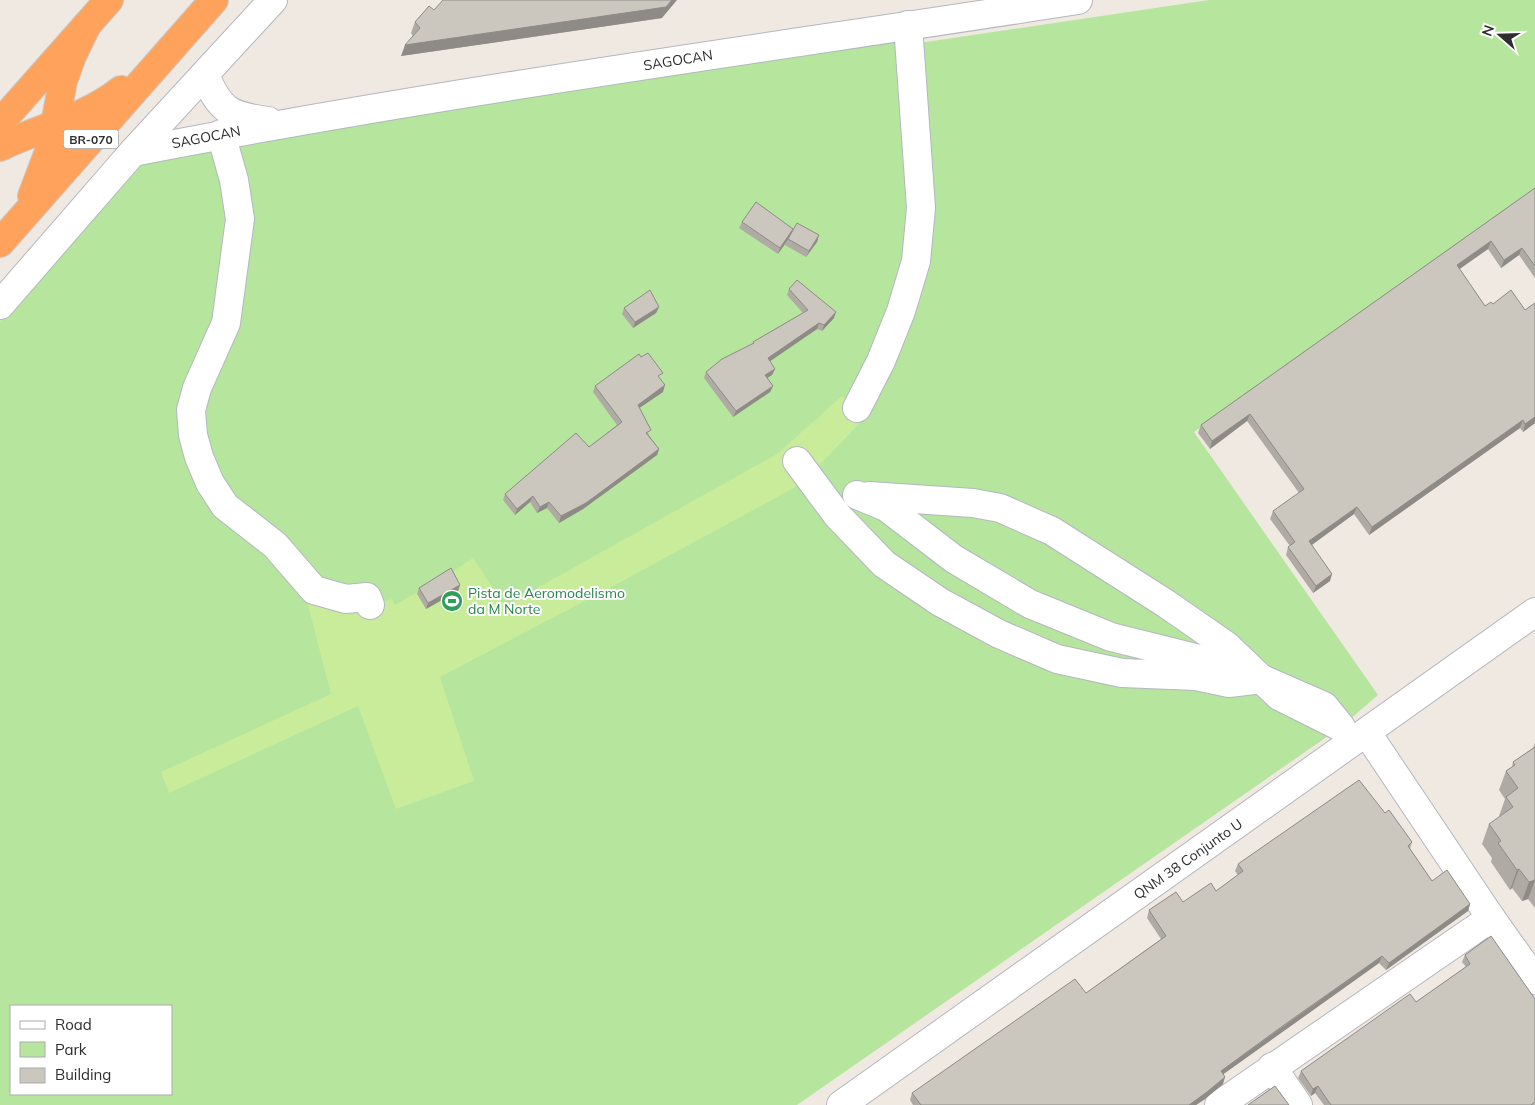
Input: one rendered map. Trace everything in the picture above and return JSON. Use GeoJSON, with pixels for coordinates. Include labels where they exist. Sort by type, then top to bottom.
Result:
{"type":"FeatureCollection","features":[{"type":"Feature","properties":{"kind":"highway"},"geometry":{"type":"LineString","coordinates":[[0,123],[109,0]]}},
{"type":"Feature","properties":{"kind":"highway","name":"BR-070"},"geometry":{"type":"LineString","coordinates":[[0,243],[214,0]]}},
{"type":"Feature","properties":{"kind":"highway"},"geometry":{"type":"LineString","coordinates":[[22,217],[40,178],[54,126],[63,81],[72,56],[87,25]]}},
{"type":"Feature","properties":{"kind":"highway"},"geometry":{"type":"LineString","coordinates":[[0,147],[33,132],[83,114],[110,99],[160,61]]}},
{"type":"Feature","properties":{"kind":"street"},"geometry":{"type":"LineString","coordinates":[[0,305],[133,152],[273,0]]}},
{"type":"Feature","properties":{"kind":"street","name":"SAGOCAN"},"geometry":{"type":"LineString","coordinates":[[133,152],[279,123],[908,25],[953,10],[1078,0]]}},
{"type":"Feature","properties":{"kind":"street"},"geometry":{"type":"LineString","coordinates":[[857,408],[882,361],[901,311],[916,261],[921,208],[908,25]]}},
{"type":"Feature","properties":{"kind":"street","name":"SAGOCAN"},"geometry":{"type":"LineString","coordinates":[[205,76],[214,96],[225,110],[243,118],[279,123]]}},
{"type":"Feature","properties":{"kind":"street"},"geometry":{"type":"LineString","coordinates":[[221,134],[234,180],[240,219],[226,323],[197,388],[192,410],[193,435],[199,457],[210,483],[225,506],[275,545],[314,590],[346,599],[367,597],[370,605]]}},
{"type":"Feature","properties":{"kind":"street"},"geometry":{"type":"LineString","coordinates":[[1025,518],[1002,522],[955,519],[886,507],[823,482],[797,461],[837,515],[884,564],[940,602],[998,634],[1057,659],[1122,672],[1196,676],[1229,683],[1262,679]]}},
{"type":"Feature","properties":{"kind":"street"},"geometry":{"type":"LineString","coordinates":[[857,495],[974,503],[1000,508],[1025,518],[1052,531],[1165,603],[1227,646],[1262,679]]}},
{"type":"Feature","properties":{"kind":"street"},"geometry":{"type":"LineString","coordinates":[[886,507],[954,559],[1030,604],[1111,636],[1232,667],[1262,679]]}},
{"type":"Feature","properties":{"kind":"street","name":"QNM 38 Conjunto U"},"geometry":{"type":"LineString","coordinates":[[841,1105],[1535,612]]}},
{"type":"Feature","properties":{"kind":"street"},"geometry":{"type":"LineString","coordinates":[[1367,733],[1490,918],[1535,980]]}},
{"type":"Feature","properties":{"kind":"street"},"geometry":{"type":"LineString","coordinates":[[1219,1105],[1490,918]]}},
{"type":"Feature","properties":{"kind":"street"},"geometry":{"type":"LineString","coordinates":[[1272,1067],[1298,1105]]}},
{"type":"Feature","properties":{"kind":"green space"},"geometry":{"type":"Polygon","coordinates":[[[1209,0],[1535,0],[1535,189],[1194,432],[1378,695],[1341,727],[797,1105],[0,1105],[0,321],[143,162],[169,150],[901,39],[926,42],[1209,0]]]}},
{"type":"Feature","properties":{"kind":"green space","name":"Pista de Aeromodelismo da M Norte"},"geometry":{"type":"Polygon","coordinates":[[[842,396],[868,414],[815,470],[792,489],[440,677],[474,781],[396,809],[358,706],[169,793],[161,772],[331,694],[306,597],[355,609],[392,599],[395,605],[473,558],[505,606],[777,454],[842,396]]]}},
{"type":"Feature","properties":{"kind":"building"},"geometry":{"type":"Polygon","coordinates":[[[443,0],[672,0],[666,7],[405,45],[420,28],[415,22],[429,6],[434,10],[443,0]]]}},
{"type":"Feature","properties":{"kind":"building"},"geometry":{"type":"Polygon","coordinates":[[[1535,188],[1535,266],[1522,248],[1504,260],[1491,241],[1457,265],[1485,306],[1491,302],[1493,304],[1511,290],[1525,310],[1535,303],[1535,417],[1525,424],[1523,420],[1372,527],[1357,507],[1309,541],[1332,574],[1316,586],[1288,547],[1295,542],[1273,511],[1304,489],[1250,414],[1212,441],[1201,425],[1535,188]]]}},
{"type":"Feature","properties":{"kind":"building"},"geometry":{"type":"Polygon","coordinates":[[[756,202],[793,229],[780,248],[742,222],[756,202]]]}},
{"type":"Feature","properties":{"kind":"building"},"geometry":{"type":"Polygon","coordinates":[[[797,223],[819,235],[809,251],[788,239],[797,223]]]}},
{"type":"Feature","properties":{"kind":"building"},"geometry":{"type":"Polygon","coordinates":[[[797,280],[836,312],[824,325],[819,323],[768,358],[775,369],[765,375],[773,386],[736,411],[706,372],[722,359],[754,343],[808,310],[789,289],[797,280]]]}},
{"type":"Feature","properties":{"kind":"building"},"geometry":{"type":"Polygon","coordinates":[[[650,290],[659,307],[635,322],[624,308],[650,290]]]}},
{"type":"Feature","properties":{"kind":"building"},"geometry":{"type":"Polygon","coordinates":[[[648,353],[663,373],[658,376],[665,385],[638,405],[651,430],[646,433],[659,449],[586,503],[561,516],[549,502],[540,507],[533,496],[517,509],[505,494],[576,433],[589,447],[622,422],[595,386],[639,354],[641,357],[648,353]]]}},
{"type":"Feature","properties":{"kind":"building"},"geometry":{"type":"Polygon","coordinates":[[[451,568],[460,585],[428,603],[419,588],[451,568]]]}},
{"type":"Feature","properties":{"kind":"building"},"geometry":{"type":"Polygon","coordinates":[[[1535,747],[1535,880],[1529,882],[1519,869],[1517,870],[1498,843],[1501,841],[1489,824],[1513,807],[1506,797],[1518,788],[1506,771],[1515,765],[1513,762],[1535,747]]]}},
{"type":"Feature","properties":{"kind":"building"},"geometry":{"type":"Polygon","coordinates":[[[1359,780],[1385,813],[1389,810],[1412,842],[1408,846],[1432,881],[1447,870],[1470,904],[1389,963],[1382,956],[1284,1025],[1221,1071],[1225,1077],[1189,1105],[921,1105],[912,1093],[1075,979],[1086,993],[1166,936],[1149,910],[1176,892],[1183,902],[1211,883],[1216,891],[1243,871],[1238,864],[1359,780]]]}},
{"type":"Feature","properties":{"kind":"building"},"geometry":{"type":"Polygon","coordinates":[[[1491,936],[1535,999],[1535,1102],[1531,1105],[1331,1105],[1318,1086],[1313,1089],[1301,1071],[1410,994],[1416,1002],[1470,964],[1465,955],[1491,936]]]}},
{"type":"Feature","properties":{"kind":"building"},"geometry":{"type":"Polygon","coordinates":[[[1275,1086],[1289,1105],[1248,1105],[1275,1086]]]}},
{"type":"Feature","properties":{"kind":"place","name":"Pista de Aeromodelismo da M Norte"},"geometry":{"type":"Point","coordinates":[452,601]}}]}
